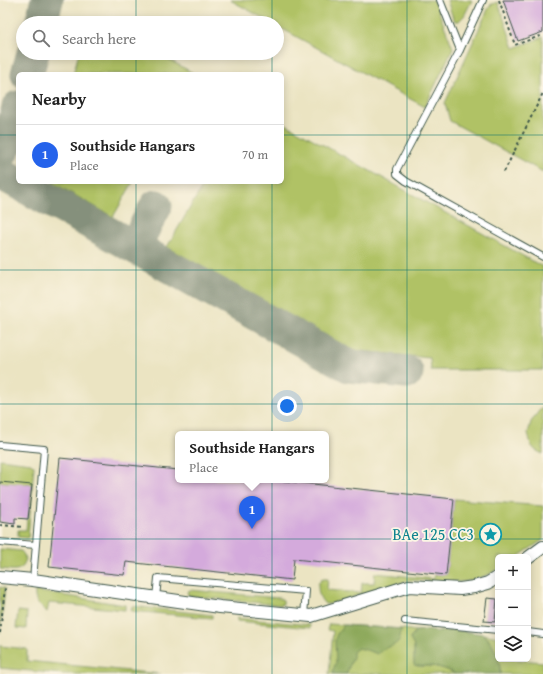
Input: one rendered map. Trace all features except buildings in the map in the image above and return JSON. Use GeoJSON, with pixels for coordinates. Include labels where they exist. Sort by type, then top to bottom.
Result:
{"type":"FeatureCollection","features":[{"type":"Feature","properties":{"kind":"street"},"geometry":{"type":"LineString","coordinates":[[531,556],[543,548]]}},
{"type":"Feature","properties":{"kind":"street"},"geometry":{"type":"LineString","coordinates":[[2,581],[32,580],[220,607],[311,616],[409,586],[460,589],[488,583],[495,579]]}},
{"type":"Feature","properties":{"kind":"lane"},"geometry":{"type":"LineString","coordinates":[[440,0],[460,50]]}},
{"type":"Feature","properties":{"kind":"lane"},"geometry":{"type":"LineString","coordinates":[[483,0],[460,50],[397,169],[397,174],[406,181],[543,257]]}},
{"type":"Feature","properties":{"kind":"lane"},"geometry":{"type":"LineString","coordinates":[[0,445],[44,449],[32,580]]}},
{"type":"Feature","properties":{"kind":"lane"},"geometry":{"type":"LineString","coordinates":[[0,542],[36,545]]}},
{"type":"Feature","properties":{"kind":"lane"},"geometry":{"type":"LineString","coordinates":[[156,598],[158,578],[306,592],[304,615]]}},
{"type":"Feature","properties":{"kind":"lane"},"geometry":{"type":"LineString","coordinates":[[405,620],[495,630]]}},
{"type":"Feature","properties":{"kind":"lane"},"geometry":{"type":"LineString","coordinates":[[531,632],[543,634]]}},
{"type":"Feature","properties":{"kind":"path"},"geometry":{"type":"LineString","coordinates":[[499,0],[515,45],[543,35]]}},
{"type":"Feature","properties":{"kind":"path"},"geometry":{"type":"LineString","coordinates":[[504,172],[543,93]]}},
{"type":"Feature","properties":{"kind":"path"},"geometry":{"type":"LineString","coordinates":[[0,524],[23,527]]}},
{"type":"Feature","properties":{"kind":"path"},"geometry":{"type":"LineString","coordinates":[[0,633],[2,581]]}},
{"type":"Feature","properties":{"kind":"green space"},"geometry":{"type":"Polygon","coordinates":[[[230,0],[434,0],[453,48],[425,107],[284,30],[284,16],[259,16],[230,0]]]}},
{"type":"Feature","properties":{"kind":"green space"},"geometry":{"type":"Polygon","coordinates":[[[447,0],[472,0],[464,16],[459,21],[455,21],[447,0]]]}},
{"type":"Feature","properties":{"kind":"green space"},"geometry":{"type":"Polygon","coordinates":[[[498,2],[514,48],[543,37],[543,172],[450,121],[445,103],[490,5],[498,2]]]}},
{"type":"Feature","properties":{"kind":"green space"},"geometry":{"type":"Polygon","coordinates":[[[77,60],[170,60],[191,72],[74,72],[77,60]]]}},
{"type":"Feature","properties":{"kind":"green space"},"geometry":{"type":"Polygon","coordinates":[[[284,123],[543,267],[543,370],[431,370],[430,358],[351,350],[167,247],[204,184],[284,184],[284,123]]]}},
{"type":"Feature","properties":{"kind":"green space"},"geometry":{"type":"Polygon","coordinates":[[[55,184],[132,184],[113,217],[55,184]]]}},
{"type":"Feature","properties":{"kind":"green space"},"geometry":{"type":"Polygon","coordinates":[[[543,407],[543,454],[535,450],[531,445],[528,433],[531,422],[543,407]]]}},
{"type":"Feature","properties":{"kind":"green space"},"geometry":{"type":"Polygon","coordinates":[[[0,459],[31,463],[34,466],[28,538],[18,537],[18,530],[26,530],[32,485],[0,482],[0,459]]]}},
{"type":"Feature","properties":{"kind":"green space"},"geometry":{"type":"Polygon","coordinates":[[[454,499],[543,506],[543,540],[522,554],[495,554],[495,571],[490,574],[470,581],[458,582],[410,580],[329,604],[325,604],[319,595],[318,584],[322,579],[328,579],[327,590],[361,593],[362,583],[374,583],[375,573],[434,579],[435,574],[446,575],[454,499]]]}},
{"type":"Feature","properties":{"kind":"green space"},"geometry":{"type":"Polygon","coordinates":[[[0,549],[21,551],[25,559],[24,565],[20,569],[16,570],[0,569],[0,549]]]}},
{"type":"Feature","properties":{"kind":"green space"},"geometry":{"type":"Polygon","coordinates":[[[0,587],[5,588],[0,633],[0,587]]]}},
{"type":"Feature","properties":{"kind":"green space"},"geometry":{"type":"Polygon","coordinates":[[[190,590],[279,598],[283,600],[283,604],[280,605],[190,596],[187,592],[190,590]]]}},
{"type":"Feature","properties":{"kind":"green space"},"geometry":{"type":"Polygon","coordinates":[[[35,591],[125,605],[125,610],[49,603],[47,612],[36,601],[35,591]]]}},
{"type":"Feature","properties":{"kind":"green space"},"geometry":{"type":"Polygon","coordinates":[[[132,606],[212,615],[212,618],[131,611],[132,606]]]}},
{"type":"Feature","properties":{"kind":"green space"},"geometry":{"type":"Polygon","coordinates":[[[18,611],[27,612],[26,629],[16,628],[18,611]]]}},
{"type":"Feature","properties":{"kind":"green space"},"geometry":{"type":"Polygon","coordinates":[[[237,618],[310,625],[310,628],[237,621],[237,618]]]}},
{"type":"Feature","properties":{"kind":"green space"},"geometry":{"type":"Polygon","coordinates":[[[329,624],[415,631],[410,639],[414,646],[414,665],[436,667],[455,674],[329,674],[333,631],[327,630],[329,624]]]}},
{"type":"Feature","properties":{"kind":"green space"},"geometry":{"type":"Polygon","coordinates":[[[344,625],[401,629],[400,638],[396,644],[378,654],[358,648],[353,652],[353,657],[347,674],[333,674],[336,662],[335,640],[337,634],[344,625]]]}},
{"type":"Feature","properties":{"kind":"green space"},"geometry":{"type":"Polygon","coordinates":[[[426,630],[437,632],[454,630],[484,634],[495,651],[495,662],[499,662],[500,674],[455,674],[436,667],[414,665],[414,646],[410,639],[415,631],[426,630]]]}},
{"type":"Feature","properties":{"kind":"green space"},"geometry":{"type":"Polygon","coordinates":[[[484,634],[495,636],[495,651],[491,642],[484,634]]]}},
{"type":"Feature","properties":{"kind":"green space"},"geometry":{"type":"Polygon","coordinates":[[[0,646],[27,649],[27,661],[160,674],[62,674],[0,668],[0,646]]]}},
{"type":"Feature","properties":{"kind":"green space"},"geometry":{"type":"Polygon","coordinates":[[[499,662],[543,662],[543,674],[500,674],[499,662]]]}},
{"type":"Feature","properties":{"kind":"taxiway"},"geometry":{"type":"LineString","coordinates":[[43,16],[47,0]]}},
{"type":"Feature","properties":{"kind":"taxiway"},"geometry":{"type":"LineString","coordinates":[[28,72],[31,60]]}},
{"type":"Feature","properties":{"kind":"taxiway"},"geometry":{"type":"LineString","coordinates":[[0,155],[10,139],[16,115]]}},
{"type":"Feature","properties":{"kind":"taxiway"},"geometry":{"type":"LineString","coordinates":[[0,173],[16,182]]}},
{"type":"Feature","properties":{"kind":"taxiway"},"geometry":{"type":"LineString","coordinates":[[20,184],[349,366],[407,372]]}},
{"type":"Feature","properties":{"kind":"taxiway"},"geometry":{"type":"LineString","coordinates":[[134,247],[156,206]]}},
{"type":"Feature","properties":{"kind":"place","name":"Southside Hangars"},"geometry":{"type":"Point","coordinates":[252,529]}},
{"type":"Feature","properties":{"kind":"place","name":"BAe 125 CC3"},"geometry":{"type":"Point","coordinates":[490,534]}}]}
